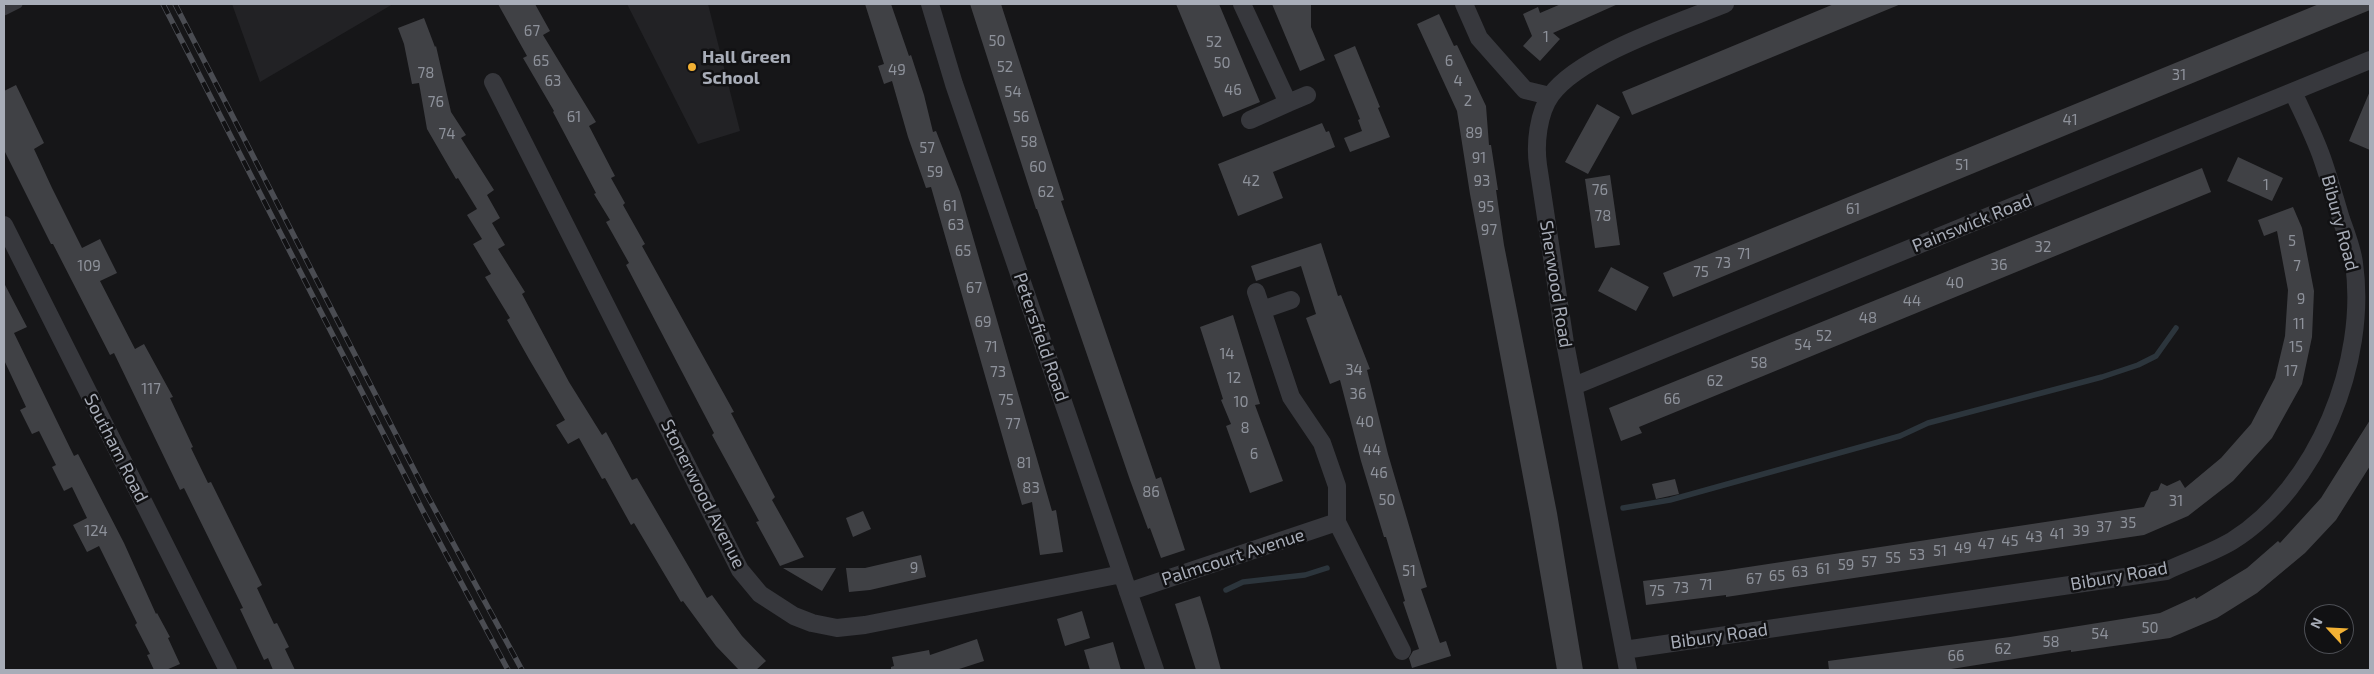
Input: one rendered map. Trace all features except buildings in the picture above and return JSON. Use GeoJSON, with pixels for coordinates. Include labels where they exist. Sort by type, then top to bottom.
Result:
{"type":"FeatureCollection","features":[{"type":"Feature","properties":{"kind":"street","name":"Petersfield Road"},"geometry":{"type":"LineString","coordinates":[[930,4],[954,84],[1155,670]]}},
{"type":"Feature","properties":{"kind":"street"},"geometry":{"type":"LineString","coordinates":[[1242,4],[1288,103]]}},
{"type":"Feature","properties":{"kind":"street"},"geometry":{"type":"LineString","coordinates":[[1464,4],[1479,38],[1525,90],[1550,96]]}},
{"type":"Feature","properties":{"kind":"street","name":"Sherwood Road"},"geometry":{"type":"LineString","coordinates":[[1628,670],[1574,386],[1536,146],[1538,130],[1550,96],[1577,72],[1619,47],[1725,4]]}},
{"type":"Feature","properties":{"kind":"street","name":"Painswick Road"},"geometry":{"type":"LineString","coordinates":[[1574,386],[2370,60]]}},
{"type":"Feature","properties":{"kind":"street","name":"Stonerwood Avenue"},"geometry":{"type":"LineString","coordinates":[[493,82],[740,570],[760,594],[794,616],[812,624],[837,628],[865,625],[1122,574]]}},
{"type":"Feature","properties":{"kind":"street","name":"Bibury Road"},"geometry":{"type":"LineString","coordinates":[[1624,650],[2166,571],[2231,541],[2262,517],[2286,491],[2311,456],[2339,399],[2355,339],[2357,299],[2354,261],[2322,157],[2293,92]]}},
{"type":"Feature","properties":{"kind":"street"},"geometry":{"type":"LineString","coordinates":[[1250,120],[1307,94]]}},
{"type":"Feature","properties":{"kind":"street","name":"Southam Road"},"geometry":{"type":"LineString","coordinates":[[4,225],[10,252],[228,670]]}},
{"type":"Feature","properties":{"kind":"street"},"geometry":{"type":"LineString","coordinates":[[1256,292],[1291,398],[1322,443],[1338,486],[1337,522],[1402,651]]}},
{"type":"Feature","properties":{"kind":"street"},"geometry":{"type":"LineString","coordinates":[[1262,310],[1291,300]]}},
{"type":"Feature","properties":{"kind":"street","name":"Palmcourt Avenue"},"geometry":{"type":"LineString","coordinates":[[1128,592],[1337,522]]}},
{"type":"Feature","properties":{"kind":"lane"},"geometry":{"type":"LineString","coordinates":[[4,11],[18,4]]}},
{"type":"Feature","properties":{"kind":"shaded area"},"geometry":{"type":"Polygon","coordinates":[[[232,4],[393,4],[260,82],[232,4]]]}},
{"type":"Feature","properties":{"kind":"shaded area","name":"Hall Green School"},"geometry":{"type":"Polygon","coordinates":[[[627,4],[708,4],[740,131],[698,144],[627,4]]]}},
{"type":"Feature","properties":{"kind":"waterway"},"geometry":{"type":"LineString","coordinates":[[1623,508],[1670,500],[1900,436],[1928,423],[2102,377],[2138,365],[2156,356],[2176,328]]}},
{"type":"Feature","properties":{"kind":"waterway"},"geometry":{"type":"LineString","coordinates":[[1226,590],[1243,582],[1305,575],[1327,568]]}},
{"type":"Feature","properties":{"kind":"railway"},"geometry":{"type":"LineString","coordinates":[[163,4],[425,515],[508,670]]}},
{"type":"Feature","properties":{"kind":"railway"},"geometry":{"type":"LineString","coordinates":[[175,4],[427,495],[522,670]]}},
{"type":"Feature","properties":{"kind":"place","name":"Hall Green School"},"geometry":{"type":"Point","coordinates":[692,67]}}]}
